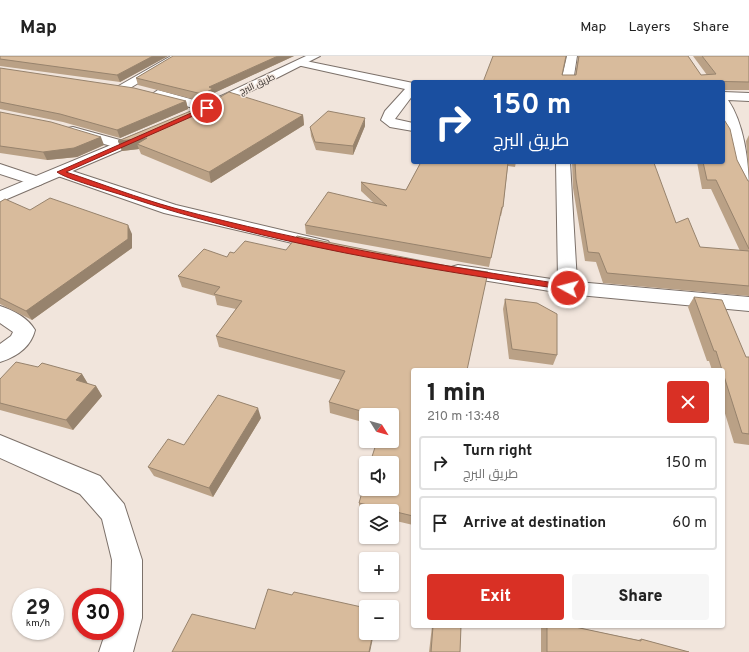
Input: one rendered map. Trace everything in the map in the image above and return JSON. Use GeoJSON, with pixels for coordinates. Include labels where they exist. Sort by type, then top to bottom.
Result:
{"type":"FeatureCollection","features":[{"type":"Feature","properties":{"kind":"street"},"geometry":{"type":"LineString","coordinates":[[121,88],[179,56]]}},
{"type":"Feature","properties":{"kind":"street","name":"طريق البرج"},"geometry":{"type":"LineString","coordinates":[[186,117],[315,56]]}},
{"type":"Feature","properties":{"kind":"street"},"geometry":{"type":"LineString","coordinates":[[567,80],[572,56]]}},
{"type":"Feature","properties":{"kind":"street"},"geometry":{"type":"LineString","coordinates":[[301,62],[411,87]]}},
{"type":"Feature","properties":{"kind":"street"},"geometry":{"type":"LineString","coordinates":[[107,86],[142,91],[207,108]]}},
{"type":"Feature","properties":{"kind":"street"},"geometry":{"type":"LineString","coordinates":[[411,89],[390,114],[388,120],[395,124],[411,127]]}},
{"type":"Feature","properties":{"kind":"street"},"geometry":{"type":"LineString","coordinates":[[725,96],[749,97]]}},
{"type":"Feature","properties":{"kind":"street"},"geometry":{"type":"LineString","coordinates":[[725,105],[730,114],[741,166],[749,185]]}},
{"type":"Feature","properties":{"kind":"street"},"geometry":{"type":"LineString","coordinates":[[58,126],[122,146]]}},
{"type":"Feature","properties":{"kind":"street"},"geometry":{"type":"LineString","coordinates":[[0,196],[160,129]]}},
{"type":"Feature","properties":{"kind":"street"},"geometry":{"type":"LineString","coordinates":[[563,164],[568,288]]}},
{"type":"Feature","properties":{"kind":"street"},"geometry":{"type":"LineString","coordinates":[[0,169],[37,181]]}},
{"type":"Feature","properties":{"kind":"street"},"geometry":{"type":"LineString","coordinates":[[60,172],[170,209],[258,232],[339,248]]}},
{"type":"Feature","properties":{"kind":"street"},"geometry":{"type":"LineString","coordinates":[[439,268],[568,288],[749,304]]}},
{"type":"Feature","properties":{"kind":"street"},"geometry":{"type":"LineString","coordinates":[[0,313],[18,324],[24,330],[23,336],[19,342],[0,354]]}},
{"type":"Feature","properties":{"kind":"street"},"geometry":{"type":"LineString","coordinates":[[0,446],[90,485],[114,513],[128,560],[126,618],[116,652]]}},
{"type":"Feature","properties":{"kind":"building"},"geometry":{"type":"Polygon","coordinates":[[[0,56],[153,56],[117,75],[0,59],[0,56]]]}},
{"type":"Feature","properties":{"kind":"building"},"geometry":{"type":"Polygon","coordinates":[[[173,56],[278,56],[209,87],[213,89],[202,94],[136,78],[173,56]]]}},
{"type":"Feature","properties":{"kind":"building"},"geometry":{"type":"Polygon","coordinates":[[[493,56],[566,56],[562,75],[576,75],[579,56],[688,56],[701,75],[716,74],[702,56],[749,56],[749,82],[725,82],[725,80],[484,80],[493,56]]]}},
{"type":"Feature","properties":{"kind":"building"},"geometry":{"type":"Polygon","coordinates":[[[0,68],[134,88],[186,101],[117,130],[60,114],[0,102],[0,68]]]}},
{"type":"Feature","properties":{"kind":"building"},"geometry":{"type":"Polygon","coordinates":[[[229,92],[303,115],[209,172],[137,144],[147,138],[118,141],[210,103],[229,92]]]}},
{"type":"Feature","properties":{"kind":"building"},"geometry":{"type":"Polygon","coordinates":[[[328,111],[365,118],[353,146],[315,142],[310,127],[328,111]]]}},
{"type":"Feature","properties":{"kind":"building"},"geometry":{"type":"Polygon","coordinates":[[[0,112],[51,122],[101,137],[74,148],[43,152],[0,146],[0,112]]]}},
{"type":"Feature","properties":{"kind":"building"},"geometry":{"type":"Polygon","coordinates":[[[725,121],[730,129],[737,160],[749,181],[749,249],[716,180],[707,180],[703,164],[725,164],[725,121]]]}},
{"type":"Feature","properties":{"kind":"building"},"geometry":{"type":"Polygon","coordinates":[[[420,164],[508,164],[503,207],[491,258],[305,225],[328,192],[387,206],[361,182],[406,190],[420,164]]]}},
{"type":"Feature","properties":{"kind":"building"},"geometry":{"type":"Polygon","coordinates":[[[575,164],[654,164],[676,223],[688,218],[700,247],[749,251],[749,286],[607,273],[599,253],[588,252],[576,179],[575,164]]]}},
{"type":"Feature","properties":{"kind":"building"},"geometry":{"type":"Polygon","coordinates":[[[50,198],[128,225],[128,239],[26,311],[0,298],[0,202],[5,199],[30,210],[50,198]]]}},
{"type":"Feature","properties":{"kind":"building"},"geometry":{"type":"Polygon","coordinates":[[[297,236],[448,266],[488,272],[467,368],[411,368],[411,516],[399,513],[399,504],[359,503],[361,496],[399,496],[399,456],[372,456],[375,448],[399,448],[399,408],[359,408],[359,410],[329,402],[345,371],[216,336],[242,301],[214,294],[220,287],[178,276],[204,249],[227,257],[230,252],[234,253],[245,241],[286,250],[297,236]]]}},
{"type":"Feature","properties":{"kind":"building"},"geometry":{"type":"Polygon","coordinates":[[[694,297],[722,300],[746,357],[749,357],[749,434],[742,433],[725,379],[725,368],[721,368],[716,351],[714,351],[694,297]]]}},
{"type":"Feature","properties":{"kind":"building"},"geometry":{"type":"Polygon","coordinates":[[[505,299],[537,303],[557,314],[557,355],[512,349],[505,299]]]}},
{"type":"Feature","properties":{"kind":"building"},"geometry":{"type":"Polygon","coordinates":[[[16,362],[38,367],[42,363],[82,374],[76,380],[96,386],[66,420],[0,403],[0,379],[16,362]]]}},
{"type":"Feature","properties":{"kind":"building"},"geometry":{"type":"Polygon","coordinates":[[[218,395],[258,408],[209,488],[148,467],[168,439],[184,445],[218,395]]]}},
{"type":"Feature","properties":{"kind":"building"},"geometry":{"type":"Polygon","coordinates":[[[268,589],[292,595],[294,592],[359,606],[359,640],[372,640],[369,652],[172,652],[192,614],[255,629],[268,589]]]}},
{"type":"Feature","properties":{"kind":"building"},"geometry":{"type":"Polygon","coordinates":[[[433,628],[461,628],[460,652],[431,652],[433,628]]]}},
{"type":"Feature","properties":{"kind":"building"},"geometry":{"type":"Polygon","coordinates":[[[547,628],[580,628],[641,641],[641,639],[689,652],[547,652],[547,628]]]}},
{"type":"Feature","properties":{"kind":"route"},"geometry":{"type":"LineString","coordinates":[[207,108],[60,172],[170,209],[258,232],[447,270],[568,288]]}}]}
